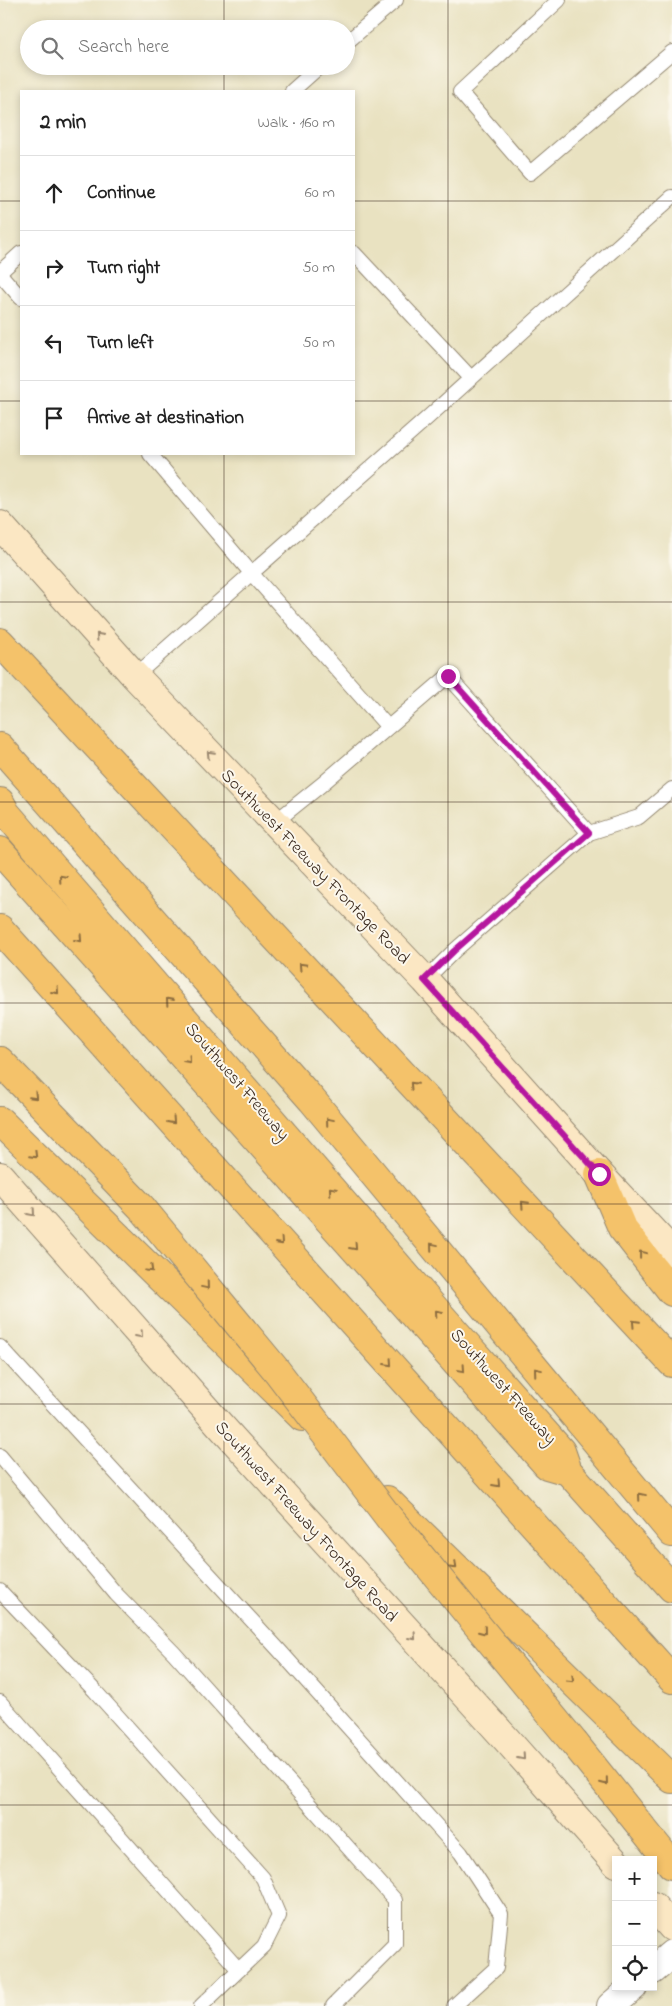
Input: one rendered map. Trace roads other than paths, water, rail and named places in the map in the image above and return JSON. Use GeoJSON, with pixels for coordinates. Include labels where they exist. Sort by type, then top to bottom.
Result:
{"type":"FeatureCollection","features":[{"type":"Feature","properties":{"kind":"highway"},"geometry":{"type":"LineString","coordinates":[[0,642],[670,1361]]}},
{"type":"Feature","properties":{"kind":"highway","name":"Southwest Freeway"},"geometry":{"type":"LineString","coordinates":[[0,747],[312,1100],[672,1533]]}},
{"type":"Feature","properties":{"kind":"highway","name":"Southwest Freeway"},"geometry":{"type":"LineString","coordinates":[[0,802],[6,813],[423,1295],[561,1451],[568,1472]]}},
{"type":"Feature","properties":{"kind":"highway","name":"Southwest Freeway"},"geometry":{"type":"LineString","coordinates":[[0,851],[547,1464],[568,1472]]}},
{"type":"Feature","properties":{"kind":"highway"},"geometry":{"type":"LineString","coordinates":[[0,929],[672,1679]]}},
{"type":"Feature","properties":{"kind":"highway"},"geometry":{"type":"LineString","coordinates":[[0,1061],[142,1208],[277,1371],[390,1518],[672,1865]]}},
{"type":"Feature","properties":{"kind":"highway"},"geometry":{"type":"LineString","coordinates":[[0,1120],[672,1779]]}},
{"type":"Feature","properties":{"kind":"highway"},"geometry":{"type":"LineString","coordinates":[[599,1174],[622,1228],[672,1292]]}},
{"type":"Feature","properties":{"kind":"highway"},"geometry":{"type":"LineString","coordinates":[[568,1472],[672,1588]]}},
{"type":"Feature","properties":{"kind":"main road","name":"Southwest Freeway Frontage Road"},"geometry":{"type":"LineString","coordinates":[[0,525],[135,676],[424,980],[672,1252]]}},
{"type":"Feature","properties":{"kind":"main road","name":"Southwest Freeway Frontage Road"},"geometry":{"type":"LineString","coordinates":[[0,1176],[219,1424],[500,1732],[612,1858]]}},
{"type":"Feature","properties":{"kind":"main road"},"geometry":{"type":"LineString","coordinates":[[657,1910],[672,1927]]}},
{"type":"Feature","properties":{"kind":"street"},"geometry":{"type":"LineString","coordinates":[[657,1967],[672,1954]]}},
{"type":"Feature","properties":{"kind":"street"},"geometry":{"type":"LineString","coordinates":[[611,2006],[628,1991]]}},
{"type":"Feature","properties":{"kind":"lane"},"geometry":{"type":"LineString","coordinates":[[355,35],[396,0]]}},
{"type":"Feature","properties":{"kind":"lane"},"geometry":{"type":"LineString","coordinates":[[559,0],[460,92],[530,172],[672,52]]}},
{"type":"Feature","properties":{"kind":"lane"},"geometry":{"type":"LineString","coordinates":[[293,90],[310,75]]}},
{"type":"Feature","properties":{"kind":"lane"},"geometry":{"type":"LineString","coordinates":[[135,676],[252,574],[672,197]]}},
{"type":"Feature","properties":{"kind":"lane"},"geometry":{"type":"LineString","coordinates":[[355,253],[471,378]]}},
{"type":"Feature","properties":{"kind":"lane"},"geometry":{"type":"LineString","coordinates":[[20,254],[0,273],[20,297]]}},
{"type":"Feature","properties":{"kind":"lane"},"geometry":{"type":"LineString","coordinates":[[151,455],[252,574],[388,728]]}},
{"type":"Feature","properties":{"kind":"lane"},"geometry":{"type":"LineString","coordinates":[[275,822],[448,676],[589,833]]}},
{"type":"Feature","properties":{"kind":"lane"},"geometry":{"type":"LineString","coordinates":[[424,980],[454,951],[589,833],[639,817],[672,789]]}},
{"type":"Feature","properties":{"kind":"lane"},"geometry":{"type":"LineString","coordinates":[[0,1347],[279,1650],[461,1853],[501,1914],[496,1968],[454,2006]]}},
{"type":"Feature","properties":{"kind":"lane"},"geometry":{"type":"LineString","coordinates":[[0,1456],[116,1594],[174,1653],[395,1900],[395,1944],[333,2006]]}},
{"type":"Feature","properties":{"kind":"lane"},"geometry":{"type":"LineString","coordinates":[[0,1590],[95,1691],[262,1878],[279,1916],[264,1946],[200,2006]]}},
{"type":"Feature","properties":{"kind":"lane"},"geometry":{"type":"LineString","coordinates":[[0,1702],[239,1970]]}}]}
